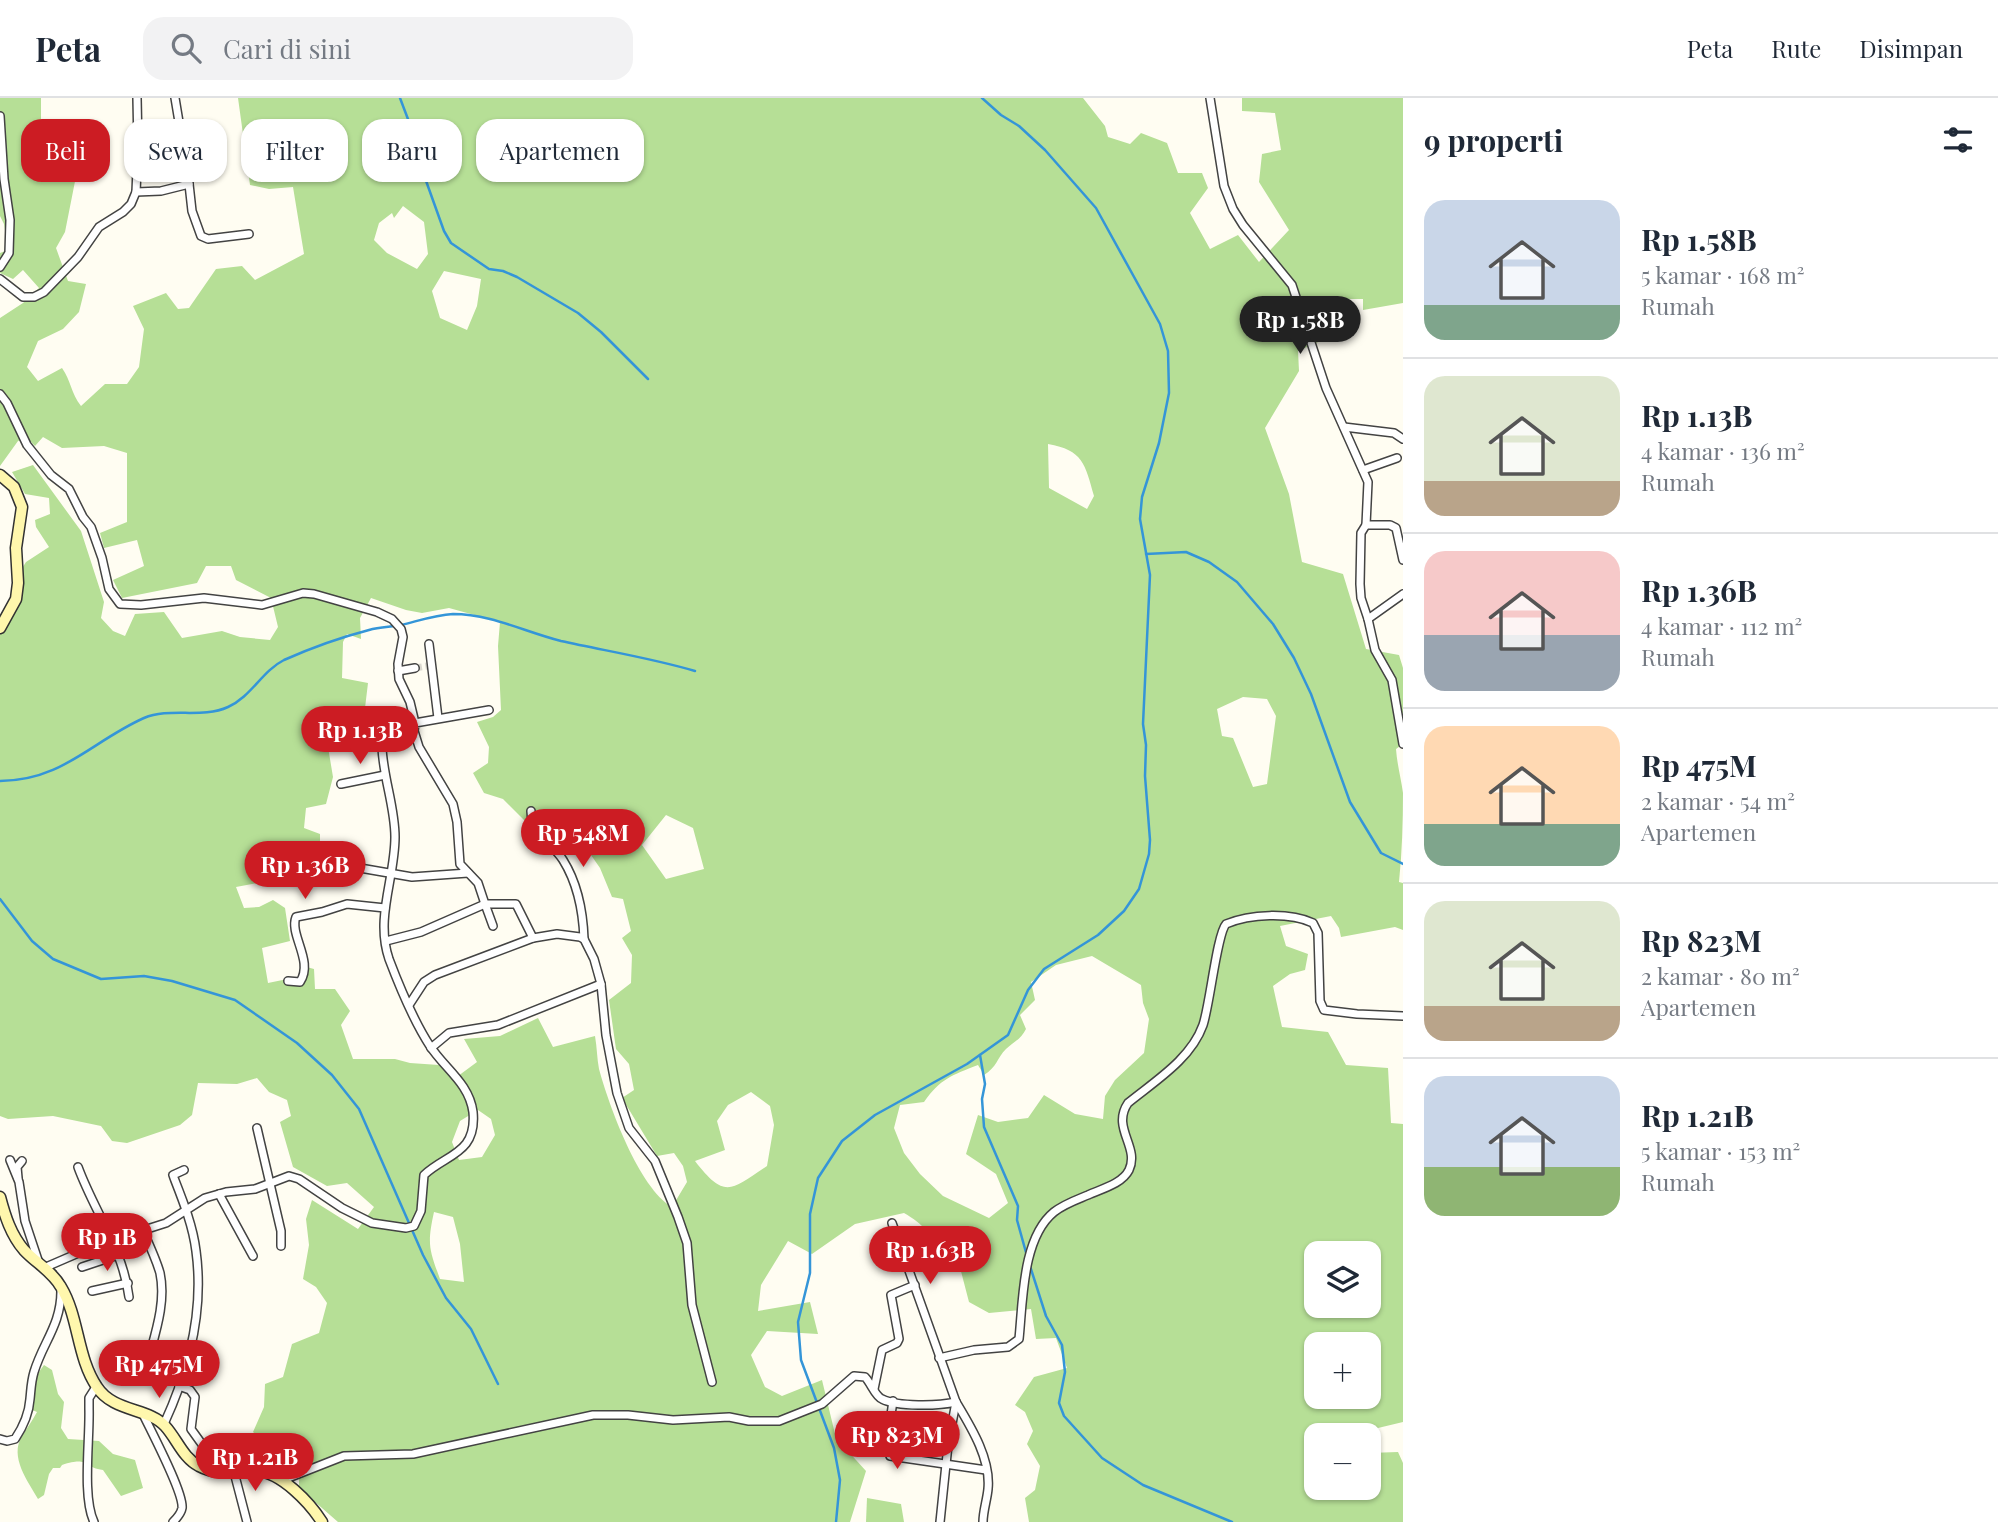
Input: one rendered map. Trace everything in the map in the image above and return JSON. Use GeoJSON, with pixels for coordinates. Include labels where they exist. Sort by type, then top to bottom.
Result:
{"type":"FeatureCollection","features":[{"type":"Feature","properties":{"kind":"street"},"geometry":{"type":"LineString","coordinates":[[137,98],[137,119]]}},
{"type":"Feature","properties":{"kind":"street"},"geometry":{"type":"LineString","coordinates":[[175,98],[178,119]]}},
{"type":"Feature","properties":{"kind":"street"},"geometry":{"type":"LineString","coordinates":[[1210,98],[1224,186],[1243,225],[1292,285],[1316,359],[1369,489],[1366,525],[1360,533],[1360,593],[1375,650],[1392,680],[1403,744]]}},
{"type":"Feature","properties":{"kind":"street"},"geometry":{"type":"LineString","coordinates":[[0,116],[10,220],[9,253],[0,267]]}},
{"type":"Feature","properties":{"kind":"street"},"geometry":{"type":"LineString","coordinates":[[0,278],[23,298],[39,295],[78,257],[99,227],[128,207],[136,192],[136,182]]}},
{"type":"Feature","properties":{"kind":"street"},"geometry":{"type":"LineString","coordinates":[[136,192],[161,191],[189,184],[192,211],[201,236],[208,239],[249,233]]}},
{"type":"Feature","properties":{"kind":"street"},"geometry":{"type":"LineString","coordinates":[[0,394],[7,402],[27,445],[46,469],[69,489],[91,527],[99,547],[109,589],[120,604],[141,605],[204,598],[262,605],[303,593],[327,597],[392,619],[401,629],[403,637],[399,679],[410,702],[419,747],[453,804],[459,860],[478,883],[493,926]]}},
{"type":"Feature","properties":{"kind":"street"},"geometry":{"type":"LineString","coordinates":[[1343,427],[1394,433],[1403,439]]}},
{"type":"Feature","properties":{"kind":"street"},"geometry":{"type":"LineString","coordinates":[[1363,470],[1397,458]]}},
{"type":"Feature","properties":{"kind":"street"},"geometry":{"type":"LineString","coordinates":[[0,475],[14,487],[22,506],[16,548],[16,599],[0,628]]}},
{"type":"Feature","properties":{"kind":"street"},"geometry":{"type":"LineString","coordinates":[[1366,525],[1390,525],[1396,528],[1403,560]]}},
{"type":"Feature","properties":{"kind":"street"},"geometry":{"type":"LineString","coordinates":[[1368,620],[1403,594]]}},
{"type":"Feature","properties":{"kind":"street"},"geometry":{"type":"LineString","coordinates":[[429,644],[438,718]]}},
{"type":"Feature","properties":{"kind":"street"},"geometry":{"type":"LineString","coordinates":[[398,671],[415,668]]}},
{"type":"Feature","properties":{"kind":"street"},"geometry":{"type":"LineString","coordinates":[[43,1265],[166,1223],[205,1198],[251,1190],[289,1176],[299,1179],[360,1218],[372,1223],[410,1227],[421,1211],[424,1175],[465,1146],[471,1134],[473,1114],[467,1090],[431,1048],[416,1023],[388,955],[385,908],[395,822],[382,747],[397,727],[489,710]]}},
{"type":"Feature","properties":{"kind":"street"},"geometry":{"type":"LineString","coordinates":[[341,784],[385,775]]}},
{"type":"Feature","properties":{"kind":"street"},"geometry":{"type":"LineString","coordinates":[[531,811],[534,825],[562,859],[581,903],[584,939],[594,959],[601,984],[606,1035],[617,1093],[629,1128],[655,1161],[687,1243],[692,1305],[712,1382]]}},
{"type":"Feature","properties":{"kind":"street"},"geometry":{"type":"LineString","coordinates":[[360,868],[420,877],[469,873]]}},
{"type":"Feature","properties":{"kind":"street"},"geometry":{"type":"LineString","coordinates":[[288,981],[300,982],[303,975],[303,948],[295,930],[296,917],[347,904],[385,908]]}},
{"type":"Feature","properties":{"kind":"street"},"geometry":{"type":"LineString","coordinates":[[386,941],[421,932],[485,904],[516,904],[533,938]]}},
{"type":"Feature","properties":{"kind":"street"},"geometry":{"type":"LineString","coordinates":[[939,1358],[974,1350],[1008,1347],[1019,1339],[1027,1268],[1042,1224],[1068,1203],[1120,1181],[1129,1170],[1131,1152],[1121,1120],[1122,1114],[1128,1103],[1188,1052],[1198,1035],[1211,995],[1220,934],[1226,924],[1259,917],[1293,917],[1313,923],[1318,933],[1320,1001],[1324,1010],[1403,1016]]}},
{"type":"Feature","properties":{"kind":"street"},"geometry":{"type":"LineString","coordinates":[[410,1005],[424,982],[435,975],[533,938],[557,934],[584,939]]}},
{"type":"Feature","properties":{"kind":"street"},"geometry":{"type":"LineString","coordinates":[[431,1048],[449,1033],[498,1025],[601,984]]}},
{"type":"Feature","properties":{"kind":"street"},"geometry":{"type":"LineString","coordinates":[[257,1128],[281,1231],[281,1246]]}},
{"type":"Feature","properties":{"kind":"street"},"geometry":{"type":"LineString","coordinates":[[10,1160],[19,1182]]}},
{"type":"Feature","properties":{"kind":"street"},"geometry":{"type":"LineString","coordinates":[[22,1161],[18,1167],[25,1221],[43,1265]]}},
{"type":"Feature","properties":{"kind":"street"},"geometry":{"type":"LineString","coordinates":[[78,1167],[96,1210],[113,1239],[128,1283],[129,1297]]}},
{"type":"Feature","properties":{"kind":"street"},"geometry":{"type":"LineString","coordinates":[[164,1424],[194,1337],[197,1311],[197,1250],[173,1175],[184,1171]]}},
{"type":"Feature","properties":{"kind":"street"},"geometry":{"type":"LineString","coordinates":[[219,1194],[253,1256]]}},
{"type":"Feature","properties":{"kind":"street"},"geometry":{"type":"LineString","coordinates":[[0,1197],[4,1214],[23,1249],[43,1265],[61,1287],[96,1387],[117,1404],[164,1424],[194,1463],[212,1471],[261,1471],[283,1480],[322,1522]]}},
{"type":"Feature","properties":{"kind":"street"},"geometry":{"type":"LineString","coordinates":[[892,1223],[939,1358],[956,1402],[973,1433],[986,1470],[988,1490],[983,1522]]}},
{"type":"Feature","properties":{"kind":"street"},"geometry":{"type":"LineString","coordinates":[[144,1231],[159,1273],[161,1294],[159,1318],[149,1357]]}},
{"type":"Feature","properties":{"kind":"street"},"geometry":{"type":"LineString","coordinates":[[82,1266],[118,1255]]}},
{"type":"Feature","properties":{"kind":"street"},"geometry":{"type":"LineString","coordinates":[[92,1291],[128,1283]]}},
{"type":"Feature","properties":{"kind":"street"},"geometry":{"type":"LineString","coordinates":[[874,1388],[882,1350],[897,1343],[899,1339],[891,1295],[915,1285]]}},
{"type":"Feature","properties":{"kind":"street"},"geometry":{"type":"LineString","coordinates":[[0,1438],[6,1441],[15,1439],[29,1412],[34,1370],[53,1333],[61,1287]]}},
{"type":"Feature","properties":{"kind":"street"},"geometry":{"type":"LineString","coordinates":[[283,1480],[344,1456],[413,1454],[593,1415],[628,1415],[673,1420],[729,1417],[748,1421],[779,1421],[819,1406],[854,1376],[865,1377],[880,1399],[913,1404],[956,1402]]}},
{"type":"Feature","properties":{"kind":"street"},"geometry":{"type":"LineString","coordinates":[[179,1386],[190,1390],[194,1395],[196,1401],[191,1429],[222,1472]]}},
{"type":"Feature","properties":{"kind":"street"},"geometry":{"type":"LineString","coordinates":[[94,1522],[89,1512],[87,1492],[89,1398],[96,1387]]}},
{"type":"Feature","properties":{"kind":"street"},"geometry":{"type":"LineString","coordinates":[[893,1401],[887,1442],[890,1456],[986,1470]]}},
{"type":"Feature","properties":{"kind":"street"},"geometry":{"type":"LineString","coordinates":[[940,1522],[948,1445],[956,1402]]}},
{"type":"Feature","properties":{"kind":"street"},"geometry":{"type":"LineString","coordinates":[[143,1414],[167,1464],[182,1504],[180,1513],[173,1522]]}},
{"type":"Feature","properties":{"kind":"street"},"geometry":{"type":"LineString","coordinates":[[234,1472],[247,1522]]}},
{"type":"Feature","properties":{"kind":"green space"},"geometry":{"type":"Polygon","coordinates":[[[0,98],[41,98],[41,119],[21,119],[21,182],[75,182],[65,232],[56,248],[68,281],[86,284],[79,312],[63,329],[38,341],[27,367],[38,381],[62,368],[81,406],[105,384],[127,384],[139,367],[144,329],[133,306],[166,293],[178,309],[189,308],[216,269],[242,266],[255,280],[304,254],[293,187],[269,189],[250,185],[250,182],[348,182],[348,119],[241,120],[238,98],[1083,98],[1105,126],[1108,137],[1130,144],[1141,133],[1167,143],[1178,173],[1202,173],[1208,188],[1190,213],[1210,249],[1238,235],[1259,262],[1289,230],[1259,182],[1262,154],[1281,150],[1275,113],[1242,111],[1242,98],[1403,98],[1403,303],[1363,310],[1363,299],[1327,299],[1325,339],[1298,351],[1299,371],[1265,428],[1289,494],[1302,562],[1343,574],[1366,649],[1399,655],[1403,668],[1403,744],[1396,749],[1403,793],[1399,882],[1403,883],[1403,930],[1395,927],[1341,937],[1331,916],[1280,926],[1286,946],[1308,954],[1305,970],[1290,974],[1273,986],[1282,1027],[1328,1032],[1346,1065],[1388,1068],[1391,1123],[1403,1124],[1403,1422],[1381,1427],[1381,1423],[1304,1423],[1304,1500],[1381,1500],[1381,1453],[1398,1452],[1403,1463],[1403,1522],[1029,1522],[1025,1498],[1035,1490],[1040,1466],[1027,1444],[1033,1431],[1025,1412],[1015,1405],[1034,1377],[1067,1368],[1056,1338],[1036,1339],[1031,1309],[989,1313],[969,1302],[957,1256],[942,1257],[927,1231],[904,1213],[855,1224],[812,1254],[788,1241],[761,1285],[758,1311],[810,1302],[818,1334],[767,1331],[751,1355],[765,1387],[782,1396],[822,1380],[836,1438],[866,1471],[850,1522],[338,1522],[299,1488],[299,1452],[267,1445],[253,1432],[264,1407],[265,1384],[283,1377],[292,1344],[319,1333],[327,1303],[316,1287],[303,1279],[309,1245],[306,1219],[312,1200],[358,1229],[374,1207],[347,1183],[327,1186],[293,1167],[280,1122],[291,1116],[287,1100],[269,1092],[257,1078],[237,1084],[198,1083],[192,1115],[180,1125],[127,1143],[112,1141],[101,1126],[53,1116],[8,1119],[0,1116],[0,633],[21,570],[26,562],[49,547],[36,527],[35,520],[50,514],[49,498],[25,494],[12,472],[33,465],[81,531],[104,602],[101,618],[113,631],[125,636],[135,614],[164,612],[182,638],[222,631],[240,637],[270,640],[278,627],[271,598],[236,580],[231,566],[206,566],[197,583],[122,598],[113,580],[144,566],[137,540],[104,548],[100,533],[127,522],[127,453],[104,446],[62,448],[43,437],[35,446],[27,438],[18,441],[0,466],[0,318],[23,303],[39,288],[23,270],[13,279],[0,273],[0,253],[8,250],[0,216],[0,98]],[[403,206],[394,218],[392,213],[379,223],[374,240],[387,253],[417,269],[428,254],[424,222],[403,206]],[[444,271],[432,291],[440,318],[467,330],[477,306],[481,279],[444,271]],[[1048,444],[1049,488],[1087,509],[1094,496],[1081,460],[1069,450],[1048,444]],[[371,598],[360,618],[361,639],[347,634],[343,642],[342,678],[368,683],[365,708],[343,732],[327,741],[333,777],[326,804],[306,808],[304,828],[320,834],[320,852],[288,841],[267,863],[268,881],[236,887],[244,908],[259,907],[273,900],[285,908],[290,941],[262,948],[268,983],[302,976],[303,966],[314,969],[315,989],[335,989],[350,1011],[341,1025],[353,1059],[395,1059],[439,1065],[454,1079],[477,1062],[464,1039],[500,1036],[538,1018],[553,1047],[595,1036],[599,1069],[627,1145],[648,1183],[672,1207],[687,1182],[683,1166],[674,1153],[657,1156],[622,1098],[634,1090],[629,1064],[616,1049],[609,1000],[631,983],[632,955],[622,938],[631,931],[623,899],[612,897],[600,868],[559,809],[547,811],[530,826],[503,799],[484,793],[473,773],[488,763],[489,747],[477,722],[493,717],[501,710],[498,646],[500,622],[449,608],[422,613],[371,598]],[[1243,697],[1217,709],[1222,736],[1233,738],[1253,787],[1267,784],[1276,716],[1267,699],[1243,697]],[[666,815],[642,845],[666,879],[704,869],[693,828],[666,815]],[[1092,956],[1056,965],[1031,982],[1035,1000],[1020,1015],[1026,1029],[994,1066],[984,1075],[978,1065],[961,1072],[947,1079],[924,1102],[900,1105],[894,1128],[904,1153],[920,1174],[943,1196],[989,1218],[1008,1203],[996,1174],[966,1154],[978,1115],[998,1122],[1028,1118],[1044,1095],[1075,1114],[1103,1119],[1105,1096],[1115,1080],[1144,1053],[1149,1019],[1143,1003],[1141,985],[1092,956]],[[751,1092],[728,1105],[717,1121],[725,1150],[695,1161],[714,1182],[729,1187],[745,1181],[767,1166],[774,1125],[770,1106],[751,1092]],[[478,1110],[460,1121],[452,1142],[459,1160],[482,1157],[495,1135],[491,1119],[478,1110]],[[434,1212],[430,1232],[431,1253],[440,1279],[464,1282],[460,1244],[453,1217],[434,1212]]]}},
{"type":"Feature","properties":{"kind":"green space"},"geometry":{"type":"Polygon","coordinates":[[[44,1365],[52,1370],[58,1394],[64,1402],[61,1428],[68,1439],[99,1441],[113,1454],[135,1460],[143,1488],[121,1496],[103,1470],[77,1462],[53,1468],[44,1495],[38,1499],[21,1469],[18,1452],[22,1436],[37,1412],[30,1409],[36,1380],[44,1365]]]}},
{"type":"Feature","properties":{"kind":"green space"},"geometry":{"type":"Polygon","coordinates":[[[867,1498],[901,1504],[904,1522],[866,1522],[867,1498]]]}},
{"type":"Feature","properties":{"kind":"waterway"},"geometry":{"type":"LineString","coordinates":[[400,98],[414,135],[425,178],[451,243],[489,269],[517,277],[578,313],[648,379]]}},
{"type":"Feature","properties":{"kind":"waterway"},"geometry":{"type":"LineString","coordinates":[[836,1522],[840,1480],[834,1448],[801,1360],[798,1322],[810,1273],[810,1214],[818,1178],[842,1141],[875,1115],[967,1064],[1008,1035],[1028,990],[1044,969],[1098,935],[1124,911],[1139,889],[1149,854],[1143,724],[1150,575],[1140,519],[1142,497],[1159,443],[1169,393],[1168,351],[1160,324],[1096,208],[1045,150],[982,98]]}},
{"type":"Feature","properties":{"kind":"waterway"},"geometry":{"type":"LineString","coordinates":[[1146,554],[1186,552],[1209,562],[1237,582],[1273,624],[1294,658],[1311,694],[1350,802],[1381,853],[1403,864]]}},
{"type":"Feature","properties":{"kind":"waterway"},"geometry":{"type":"LineString","coordinates":[[0,781],[22,779],[59,767],[144,718],[164,713],[208,712],[228,707],[243,697],[276,665],[316,647],[369,630],[440,616],[453,614],[481,617],[561,641],[695,671]]}},
{"type":"Feature","properties":{"kind":"waterway"},"geometry":{"type":"LineString","coordinates":[[0,899],[32,941],[53,959],[101,979],[144,976],[172,981],[235,1000],[297,1043],[332,1075],[359,1109],[423,1255],[446,1298],[471,1329],[498,1384]]}},
{"type":"Feature","properties":{"kind":"waterway"},"geometry":{"type":"LineString","coordinates":[[980,1055],[985,1084],[982,1099],[984,1127],[1018,1206],[1017,1220],[1027,1256]]}},
{"type":"Feature","properties":{"kind":"waterway"},"geometry":{"type":"LineString","coordinates":[[1030,1266],[1046,1316],[1062,1345],[1065,1372],[1059,1403],[1064,1416],[1102,1458],[1143,1485],[1232,1522]]}},
{"type":"Feature","properties":{"kind":"tunnel"},"geometry":{"type":"LineString","coordinates":[[415,668],[427,666]]}}]}
